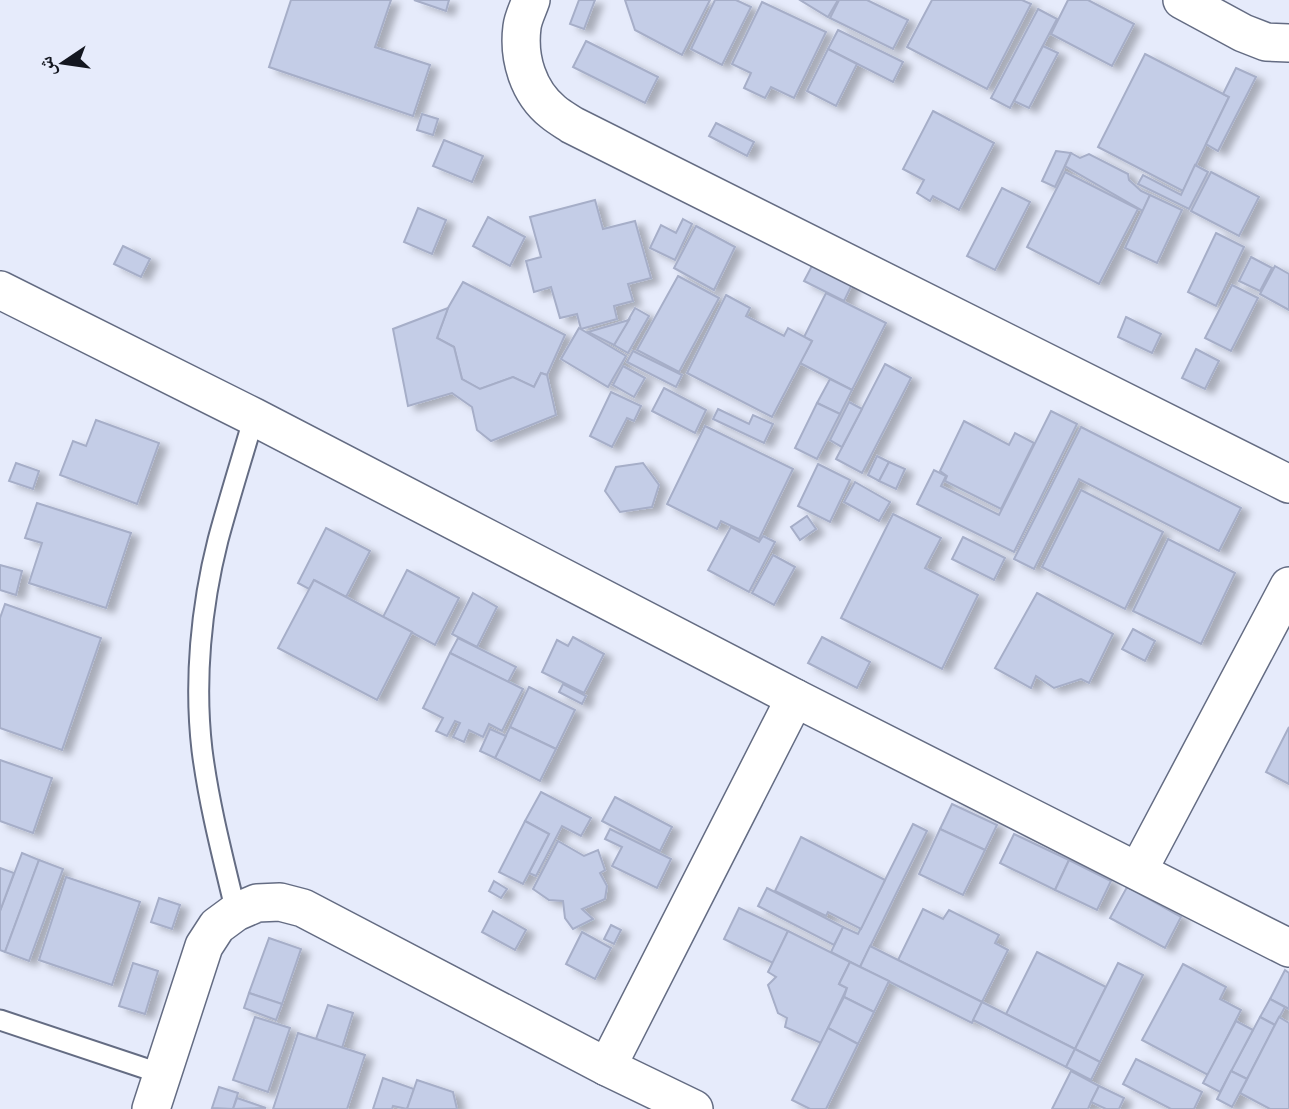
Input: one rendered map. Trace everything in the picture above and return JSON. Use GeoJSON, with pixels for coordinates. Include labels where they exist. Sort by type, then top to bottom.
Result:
{"type":"FeatureCollection","features":[{"type":"Feature","properties":{"kind":"street"},"geometry":{"type":"LineString","coordinates":[[531,0],[523,24],[521,48],[526,72],[536,94],[552,112],[572,125],[1289,484]]}},
{"type":"Feature","properties":{"kind":"street"},"geometry":{"type":"LineString","coordinates":[[1182,0],[1243,33],[1266,41],[1289,43]]}},
{"type":"Feature","properties":{"kind":"street"},"geometry":{"type":"LineString","coordinates":[[0,290],[1289,948]]}},
{"type":"Feature","properties":{"kind":"street"},"geometry":{"type":"LineString","coordinates":[[1138,871],[1289,586]]}},
{"type":"Feature","properties":{"kind":"street"},"geometry":{"type":"LineString","coordinates":[[607,1068],[795,698]]}},
{"type":"Feature","properties":{"kind":"street"},"geometry":{"type":"LineString","coordinates":[[151,1109],[204,946],[217,926],[236,912],[257,904],[280,902],[303,908],[607,1068],[694,1109]]}},
{"type":"Feature","properties":{"kind":"lane"},"geometry":{"type":"LineString","coordinates":[[236,912],[210,801],[202,749],[199,697],[207,592],[218,540],[254,418]]}},
{"type":"Feature","properties":{"kind":"lane"},"geometry":{"type":"LineString","coordinates":[[0,1020],[162,1074]]}},
{"type":"Feature","properties":{"kind":"building"},"geometry":{"type":"Polygon","coordinates":[[[291,0],[391,0],[375,47],[430,65],[413,116],[269,67],[291,0]]]}},
{"type":"Feature","properties":{"kind":"building"},"geometry":{"type":"Polygon","coordinates":[[[414,0],[449,0],[446,11],[414,0]]]}},
{"type":"Feature","properties":{"kind":"building"},"geometry":{"type":"Polygon","coordinates":[[[579,0],[595,0],[584,29],[570,24],[579,0]]]}},
{"type":"Feature","properties":{"kind":"building"},"geometry":{"type":"Polygon","coordinates":[[[625,0],[710,0],[682,55],[635,30],[625,0]]]}},
{"type":"Feature","properties":{"kind":"building"},"geometry":{"type":"Polygon","coordinates":[[[715,0],[736,0],[751,7],[722,65],[691,49],[715,0]]]}},
{"type":"Feature","properties":{"kind":"building"},"geometry":{"type":"Polygon","coordinates":[[[800,0],[838,0],[828,17],[800,0]]]}},
{"type":"Feature","properties":{"kind":"building"},"geometry":{"type":"Polygon","coordinates":[[[839,0],[867,0],[908,20],[893,49],[830,18],[839,0]]]}},
{"type":"Feature","properties":{"kind":"building"},"geometry":{"type":"Polygon","coordinates":[[[932,0],[1022,0],[1031,4],[987,89],[907,47],[932,0]]]}},
{"type":"Feature","properties":{"kind":"building"},"geometry":{"type":"Polygon","coordinates":[[[1068,0],[1088,0],[1134,24],[1112,66],[1051,34],[1068,0]]]}},
{"type":"Feature","properties":{"kind":"building"},"geometry":{"type":"Polygon","coordinates":[[[762,2],[826,32],[794,98],[771,87],[765,98],[744,88],[751,73],[732,64],[762,2]]]}},
{"type":"Feature","properties":{"kind":"building"},"geometry":{"type":"Polygon","coordinates":[[[1038,9],[1057,19],[1010,108],[991,98],[1038,9]]]}},
{"type":"Feature","properties":{"kind":"building"},"geometry":{"type":"Polygon","coordinates":[[[838,30],[903,62],[893,82],[828,49],[838,30]]]}},
{"type":"Feature","properties":{"kind":"building"},"geometry":{"type":"Polygon","coordinates":[[[586,41],[658,77],[645,103],[573,67],[586,41]]]}},
{"type":"Feature","properties":{"kind":"building"},"geometry":{"type":"Polygon","coordinates":[[[1043,46],[1058,53],[1029,108],[1014,101],[1043,46]]]}},
{"type":"Feature","properties":{"kind":"building"},"geometry":{"type":"Polygon","coordinates":[[[828,49],[857,64],[836,106],[807,91],[828,49]]]}},
{"type":"Feature","properties":{"kind":"building"},"geometry":{"type":"Polygon","coordinates":[[[1145,54],[1229,97],[1183,191],[1098,147],[1145,54]]]}},
{"type":"Feature","properties":{"kind":"building"},"geometry":{"type":"Polygon","coordinates":[[[1236,68],[1256,77],[1218,151],[1206,144],[1229,97],[1223,94],[1236,68]]]}},
{"type":"Feature","properties":{"kind":"building"},"geometry":{"type":"Polygon","coordinates":[[[933,111],[994,143],[959,210],[933,196],[930,201],[917,193],[924,180],[903,169],[933,111]]]}},
{"type":"Feature","properties":{"kind":"building"},"geometry":{"type":"Polygon","coordinates":[[[422,114],[438,119],[433,135],[417,130],[422,114]]]}},
{"type":"Feature","properties":{"kind":"building"},"geometry":{"type":"Polygon","coordinates":[[[716,123],[754,142],[747,156],[709,136],[716,123]]]}},
{"type":"Feature","properties":{"kind":"building"},"geometry":{"type":"Polygon","coordinates":[[[444,140],[483,156],[472,182],[433,166],[444,140]]]}},
{"type":"Feature","properties":{"kind":"building"},"geometry":{"type":"Polygon","coordinates":[[[1056,151],[1071,153],[1055,187],[1042,181],[1056,151]]]}},
{"type":"Feature","properties":{"kind":"building"},"geometry":{"type":"Polygon","coordinates":[[[1071,153],[1080,158],[1089,154],[1128,174],[1129,180],[1150,195],[1143,211],[1065,166],[1071,153]]]}},
{"type":"Feature","properties":{"kind":"building"},"geometry":{"type":"Polygon","coordinates":[[[1195,165],[1208,172],[1189,209],[1138,184],[1143,175],[1181,195],[1195,165]]]}},
{"type":"Feature","properties":{"kind":"building"},"geometry":{"type":"Polygon","coordinates":[[[1065,172],[1138,209],[1099,284],[1027,247],[1065,172]]]}},
{"type":"Feature","properties":{"kind":"building"},"geometry":{"type":"Polygon","coordinates":[[[1211,172],[1259,197],[1239,236],[1191,211],[1211,172]]]}},
{"type":"Feature","properties":{"kind":"building"},"geometry":{"type":"Polygon","coordinates":[[[1002,188],[1030,202],[995,270],[967,256],[1002,188]]]}},
{"type":"Feature","properties":{"kind":"building"},"geometry":{"type":"Polygon","coordinates":[[[1150,195],[1182,210],[1157,263],[1125,248],[1150,195]]]}},
{"type":"Feature","properties":{"kind":"building"},"geometry":{"type":"Polygon","coordinates":[[[595,200],[603,229],[635,221],[651,278],[628,284],[633,301],[614,306],[617,319],[581,329],[577,314],[560,318],[551,287],[534,292],[526,261],[541,257],[530,217],[595,200]]]}},
{"type":"Feature","properties":{"kind":"building"},"geometry":{"type":"Polygon","coordinates":[[[418,208],[446,220],[432,254],[404,242],[418,208]]]}},
{"type":"Feature","properties":{"kind":"building"},"geometry":{"type":"Polygon","coordinates":[[[488,217],[525,237],[510,266],[473,246],[488,217]]]}},
{"type":"Feature","properties":{"kind":"building"},"geometry":{"type":"Polygon","coordinates":[[[683,219],[692,224],[675,260],[650,248],[661,225],[676,233],[683,219]]]}},
{"type":"Feature","properties":{"kind":"building"},"geometry":{"type":"Polygon","coordinates":[[[696,226],[735,247],[714,290],[674,268],[696,226]]]}},
{"type":"Feature","properties":{"kind":"building"},"geometry":{"type":"Polygon","coordinates":[[[1216,233],[1244,247],[1216,306],[1188,292],[1216,233]]]}},
{"type":"Feature","properties":{"kind":"building"},"geometry":{"type":"Polygon","coordinates":[[[123,246],[150,259],[141,277],[114,264],[123,246]]]}},
{"type":"Feature","properties":{"kind":"building"},"geometry":{"type":"Polygon","coordinates":[[[1251,257],[1272,268],[1260,291],[1239,281],[1251,257]]]}},
{"type":"Feature","properties":{"kind":"building"},"geometry":{"type":"Polygon","coordinates":[[[815,260],[854,280],[844,301],[804,281],[815,260]]]}},
{"type":"Feature","properties":{"kind":"building"},"geometry":{"type":"Polygon","coordinates":[[[1275,266],[1289,274],[1289,310],[1260,294],[1275,266]]]}},
{"type":"Feature","properties":{"kind":"building"},"geometry":{"type":"Polygon","coordinates":[[[678,276],[719,298],[679,372],[637,350],[678,276]]]}},
{"type":"Feature","properties":{"kind":"building"},"geometry":{"type":"Polygon","coordinates":[[[463,282],[565,335],[547,375],[541,373],[534,387],[513,377],[480,389],[462,379],[454,347],[437,338],[448,308],[463,282]]]}},
{"type":"Feature","properties":{"kind":"building"},"geometry":{"type":"Polygon","coordinates":[[[1232,285],[1258,298],[1231,351],[1205,338],[1232,285]]]}},
{"type":"Feature","properties":{"kind":"building"},"geometry":{"type":"Polygon","coordinates":[[[826,293],[886,323],[852,390],[800,363],[812,341],[804,337],[826,293]]]}},
{"type":"Feature","properties":{"kind":"building"},"geometry":{"type":"Polygon","coordinates":[[[726,295],[750,308],[746,316],[784,336],[788,328],[812,341],[772,417],[687,373],[726,295]]]}},
{"type":"Feature","properties":{"kind":"building"},"geometry":{"type":"Polygon","coordinates":[[[448,308],[437,338],[454,347],[462,379],[480,389],[513,377],[534,387],[541,373],[547,375],[556,415],[491,441],[477,430],[472,407],[452,393],[408,406],[393,329],[448,308]]]}},
{"type":"Feature","properties":{"kind":"building"},"geometry":{"type":"Polygon","coordinates":[[[635,308],[649,316],[628,353],[614,345],[635,308]]]}},
{"type":"Feature","properties":{"kind":"building"},"geometry":{"type":"Polygon","coordinates":[[[1126,317],[1161,334],[1152,353],[1118,337],[1126,317]]]}},
{"type":"Feature","properties":{"kind":"building"},"geometry":{"type":"Polygon","coordinates":[[[629,320],[614,345],[588,332],[629,320]]]}},
{"type":"Feature","properties":{"kind":"building"},"geometry":{"type":"Polygon","coordinates":[[[579,328],[626,356],[608,387],[561,359],[579,328]]]}},
{"type":"Feature","properties":{"kind":"building"},"geometry":{"type":"Polygon","coordinates":[[[1196,349],[1219,361],[1205,389],[1182,378],[1196,349]]]}},
{"type":"Feature","properties":{"kind":"building"},"geometry":{"type":"Polygon","coordinates":[[[633,351],[682,375],[676,387],[627,362],[633,351]]]}},
{"type":"Feature","properties":{"kind":"building"},"geometry":{"type":"Polygon","coordinates":[[[885,364],[911,378],[862,473],[836,459],[885,364]]]}},
{"type":"Feature","properties":{"kind":"building"},"geometry":{"type":"Polygon","coordinates":[[[623,366],[645,378],[634,397],[613,385],[623,366]]]}},
{"type":"Feature","properties":{"kind":"building"},"geometry":{"type":"Polygon","coordinates":[[[830,379],[852,390],[840,414],[817,403],[830,379]]]}},
{"type":"Feature","properties":{"kind":"building"},"geometry":{"type":"Polygon","coordinates":[[[664,388],[706,410],[695,433],[652,411],[664,388]]]}},
{"type":"Feature","properties":{"kind":"building"},"geometry":{"type":"Polygon","coordinates":[[[611,392],[641,406],[634,421],[627,418],[612,447],[590,436],[611,392]]]}},
{"type":"Feature","properties":{"kind":"building"},"geometry":{"type":"Polygon","coordinates":[[[849,402],[862,409],[842,447],[830,440],[849,402]]]}},
{"type":"Feature","properties":{"kind":"building"},"geometry":{"type":"Polygon","coordinates":[[[817,403],[840,414],[817,459],[795,448],[817,403]]]}},
{"type":"Feature","properties":{"kind":"building"},"geometry":{"type":"Polygon","coordinates":[[[718,409],[749,424],[753,415],[773,424],[764,443],[713,419],[718,409]]]}},
{"type":"Feature","properties":{"kind":"building"},"geometry":{"type":"Polygon","coordinates":[[[1051,411],[1077,424],[1014,552],[917,504],[934,470],[946,476],[941,486],[999,515],[1051,411]]]}},
{"type":"Feature","properties":{"kind":"building"},"geometry":{"type":"Polygon","coordinates":[[[96,420],[159,443],[137,504],[60,475],[73,441],[86,446],[96,420]]]}},
{"type":"Feature","properties":{"kind":"building"},"geometry":{"type":"Polygon","coordinates":[[[964,421],[1009,445],[1015,433],[1034,443],[1001,509],[945,481],[947,476],[940,471],[964,421]]]}},
{"type":"Feature","properties":{"kind":"building"},"geometry":{"type":"Polygon","coordinates":[[[705,426],[793,469],[759,539],[721,521],[717,529],[667,504],[705,426]]]}},
{"type":"Feature","properties":{"kind":"building"},"geometry":{"type":"Polygon","coordinates":[[[1081,427],[1241,508],[1219,551],[1079,479],[1034,569],[1014,559],[1081,427]]]}},
{"type":"Feature","properties":{"kind":"building"},"geometry":{"type":"Polygon","coordinates":[[[877,456],[889,462],[879,481],[868,475],[877,456]]]}},
{"type":"Feature","properties":{"kind":"building"},"geometry":{"type":"Polygon","coordinates":[[[889,462],[905,469],[896,489],[879,481],[889,462]]]}},
{"type":"Feature","properties":{"kind":"building"},"geometry":{"type":"Polygon","coordinates":[[[16,463],[39,471],[33,489],[9,481],[16,463]]]}},
{"type":"Feature","properties":{"kind":"building"},"geometry":{"type":"Polygon","coordinates":[[[643,463],[659,485],[652,507],[620,512],[605,491],[616,467],[643,463]]]}},
{"type":"Feature","properties":{"kind":"building"},"geometry":{"type":"Polygon","coordinates":[[[818,464],[850,480],[830,522],[798,506],[818,464]]]}},
{"type":"Feature","properties":{"kind":"building"},"geometry":{"type":"Polygon","coordinates":[[[855,482],[890,502],[879,521],[844,502],[855,482]]]}},
{"type":"Feature","properties":{"kind":"building"},"geometry":{"type":"Polygon","coordinates":[[[1081,490],[1163,532],[1125,609],[1042,567],[1081,490]]]}},
{"type":"Feature","properties":{"kind":"building"},"geometry":{"type":"Polygon","coordinates":[[[37,503],[131,533],[106,608],[29,583],[42,543],[25,538],[37,503]]]}},
{"type":"Feature","properties":{"kind":"building"},"geometry":{"type":"Polygon","coordinates":[[[893,514],[941,538],[925,568],[978,595],[942,669],[841,618],[893,514]]]}},
{"type":"Feature","properties":{"kind":"building"},"geometry":{"type":"Polygon","coordinates":[[[807,516],[816,529],[800,540],[791,527],[807,516]]]}},
{"type":"Feature","properties":{"kind":"building"},"geometry":{"type":"Polygon","coordinates":[[[731,527],[759,542],[763,536],[775,542],[749,592],[708,570],[731,527]]]}},
{"type":"Feature","properties":{"kind":"building"},"geometry":{"type":"Polygon","coordinates":[[[326,528],[370,551],[346,597],[314,580],[309,589],[298,583],[326,528]]]}},
{"type":"Feature","properties":{"kind":"building"},"geometry":{"type":"Polygon","coordinates":[[[963,537],[1005,558],[994,580],[952,559],[963,537]]]}},
{"type":"Feature","properties":{"kind":"building"},"geometry":{"type":"Polygon","coordinates":[[[1168,539],[1235,573],[1201,644],[1133,611],[1168,539]]]}},
{"type":"Feature","properties":{"kind":"building"},"geometry":{"type":"Polygon","coordinates":[[[773,555],[795,567],[774,605],[752,593],[773,555]]]}},
{"type":"Feature","properties":{"kind":"building"},"geometry":{"type":"Polygon","coordinates":[[[0,565],[22,571],[16,595],[0,590],[0,565]]]}},
{"type":"Feature","properties":{"kind":"building"},"geometry":{"type":"Polygon","coordinates":[[[407,570],[459,598],[435,645],[383,617],[407,570]]]}},
{"type":"Feature","properties":{"kind":"building"},"geometry":{"type":"Polygon","coordinates":[[[314,580],[412,632],[377,700],[278,648],[314,580]]]}},
{"type":"Feature","properties":{"kind":"building"},"geometry":{"type":"Polygon","coordinates":[[[473,593],[497,607],[477,647],[452,634],[473,593]]]}},
{"type":"Feature","properties":{"kind":"building"},"geometry":{"type":"Polygon","coordinates":[[[1037,593],[1113,634],[1089,683],[1081,679],[1054,688],[1036,676],[1031,688],[995,668],[1037,593]]]}},
{"type":"Feature","properties":{"kind":"building"},"geometry":{"type":"Polygon","coordinates":[[[5,604],[101,638],[62,750],[0,728],[0,618],[5,604]]]}},
{"type":"Feature","properties":{"kind":"building"},"geometry":{"type":"Polygon","coordinates":[[[1133,629],[1155,641],[1145,661],[1122,649],[1133,629]]]}},
{"type":"Feature","properties":{"kind":"building"},"geometry":{"type":"Polygon","coordinates":[[[573,637],[604,654],[584,693],[542,672],[557,640],[568,646],[573,637]]]}},
{"type":"Feature","properties":{"kind":"building"},"geometry":{"type":"Polygon","coordinates":[[[822,637],[870,662],[857,688],[808,663],[822,637]]]}},
{"type":"Feature","properties":{"kind":"building"},"geometry":{"type":"Polygon","coordinates":[[[458,638],[516,667],[508,682],[450,653],[458,638]]]}},
{"type":"Feature","properties":{"kind":"building"},"geometry":{"type":"Polygon","coordinates":[[[450,653],[523,689],[502,731],[489,724],[483,737],[469,730],[464,742],[453,737],[460,723],[455,721],[447,736],[436,731],[443,718],[423,708],[450,653]]]}},
{"type":"Feature","properties":{"kind":"building"},"geometry":{"type":"Polygon","coordinates":[[[563,684],[586,696],[582,704],[559,692],[563,684]]]}},
{"type":"Feature","properties":{"kind":"building"},"geometry":{"type":"Polygon","coordinates":[[[529,687],[575,710],[556,749],[510,727],[529,687]]]}},
{"type":"Feature","properties":{"kind":"building"},"geometry":{"type":"Polygon","coordinates":[[[510,727],[556,749],[540,781],[495,758],[510,727]]]}},
{"type":"Feature","properties":{"kind":"building"},"geometry":{"type":"Polygon","coordinates":[[[1289,727],[1289,784],[1266,772],[1289,727]]]}},
{"type":"Feature","properties":{"kind":"building"},"geometry":{"type":"Polygon","coordinates":[[[490,729],[506,736],[495,758],[480,751],[490,729]]]}},
{"type":"Feature","properties":{"kind":"building"},"geometry":{"type":"Polygon","coordinates":[[[0,760],[52,778],[33,833],[0,821],[0,760]]]}},
{"type":"Feature","properties":{"kind":"building"},"geometry":{"type":"Polygon","coordinates":[[[541,792],[591,818],[581,836],[562,826],[536,876],[529,873],[549,834],[525,821],[541,792]]]}},
{"type":"Feature","properties":{"kind":"building"},"geometry":{"type":"Polygon","coordinates":[[[615,797],[672,827],[660,851],[602,821],[615,797]]]}},
{"type":"Feature","properties":{"kind":"building"},"geometry":{"type":"Polygon","coordinates":[[[952,804],[997,825],[985,850],[940,829],[952,804]]]}},
{"type":"Feature","properties":{"kind":"building"},"geometry":{"type":"Polygon","coordinates":[[[525,821],[549,834],[523,884],[499,872],[525,821]]]}},
{"type":"Feature","properties":{"kind":"building"},"geometry":{"type":"Polygon","coordinates":[[[913,824],[927,831],[860,967],[831,952],[843,927],[858,934],[913,824]]]}},
{"type":"Feature","properties":{"kind":"building"},"geometry":{"type":"Polygon","coordinates":[[[610,829],[671,859],[657,888],[612,866],[622,847],[605,839],[610,829]]]}},
{"type":"Feature","properties":{"kind":"building"},"geometry":{"type":"Polygon","coordinates":[[[940,829],[985,850],[963,895],[919,874],[940,829]]]}},
{"type":"Feature","properties":{"kind":"building"},"geometry":{"type":"Polygon","coordinates":[[[1014,834],[1069,860],[1055,890],[1000,863],[1014,834]]]}},
{"type":"Feature","properties":{"kind":"building"},"geometry":{"type":"Polygon","coordinates":[[[801,837],[885,880],[861,929],[828,912],[826,916],[775,891],[801,837]]]}},
{"type":"Feature","properties":{"kind":"building"},"geometry":{"type":"Polygon","coordinates":[[[558,841],[584,856],[598,850],[605,870],[600,873],[607,886],[605,899],[582,909],[593,919],[573,929],[565,918],[563,901],[549,900],[533,889],[558,841]]]}},
{"type":"Feature","properties":{"kind":"building"},"geometry":{"type":"Polygon","coordinates":[[[22,853],[39,860],[5,952],[0,950],[0,911],[22,853]]]}},
{"type":"Feature","properties":{"kind":"building"},"geometry":{"type":"Polygon","coordinates":[[[39,860],[63,869],[29,961],[5,952],[39,860]]]}},
{"type":"Feature","properties":{"kind":"building"},"geometry":{"type":"Polygon","coordinates":[[[1069,860],[1111,881],[1097,910],[1055,890],[1069,860]]]}},
{"type":"Feature","properties":{"kind":"building"},"geometry":{"type":"Polygon","coordinates":[[[0,868],[14,873],[0,911],[0,868]]]}},
{"type":"Feature","properties":{"kind":"building"},"geometry":{"type":"Polygon","coordinates":[[[66,877],[140,902],[112,985],[39,960],[66,877]]]}},
{"type":"Feature","properties":{"kind":"building"},"geometry":{"type":"Polygon","coordinates":[[[494,881],[507,889],[501,898],[489,891],[494,881]]]}},
{"type":"Feature","properties":{"kind":"building"},"geometry":{"type":"Polygon","coordinates":[[[1127,887],[1181,917],[1165,948],[1110,918],[1127,887]]]}},
{"type":"Feature","properties":{"kind":"building"},"geometry":{"type":"Polygon","coordinates":[[[767,888],[843,927],[834,945],[758,906],[767,888]]]}},
{"type":"Feature","properties":{"kind":"building"},"geometry":{"type":"Polygon","coordinates":[[[159,898],[180,905],[172,929],[151,922],[159,898]]]}},
{"type":"Feature","properties":{"kind":"building"},"geometry":{"type":"Polygon","coordinates":[[[739,908],[788,931],[773,963],[724,939],[739,908]]]}},
{"type":"Feature","properties":{"kind":"building"},"geometry":{"type":"Polygon","coordinates":[[[923,909],[943,919],[949,910],[999,935],[995,943],[1008,950],[982,1002],[898,960],[923,909]]]}},
{"type":"Feature","properties":{"kind":"building"},"geometry":{"type":"Polygon","coordinates":[[[493,911],[526,930],[515,950],[482,932],[493,911]]]}},
{"type":"Feature","properties":{"kind":"building"},"geometry":{"type":"Polygon","coordinates":[[[611,925],[621,930],[614,944],[604,939],[611,925]]]}},
{"type":"Feature","properties":{"kind":"building"},"geometry":{"type":"Polygon","coordinates":[[[788,931],[850,962],[839,984],[847,988],[821,1043],[785,1027],[787,1018],[778,1013],[768,985],[776,977],[768,972],[788,931]]]}},
{"type":"Feature","properties":{"kind":"building"},"geometry":{"type":"Polygon","coordinates":[[[582,932],[611,948],[595,979],[566,964],[582,932]]]}},
{"type":"Feature","properties":{"kind":"building"},"geometry":{"type":"Polygon","coordinates":[[[269,938],[301,949],[282,1004],[249,993],[269,938]]]}},
{"type":"Feature","properties":{"kind":"building"},"geometry":{"type":"Polygon","coordinates":[[[870,946],[982,1002],[972,1023],[860,967],[870,946]]]}},
{"type":"Feature","properties":{"kind":"building"},"geometry":{"type":"Polygon","coordinates":[[[1037,952],[1106,987],[1075,1049],[1006,1014],[1037,952]]]}},
{"type":"Feature","properties":{"kind":"building"},"geometry":{"type":"Polygon","coordinates":[[[850,962],[889,981],[874,1012],[844,997],[847,988],[839,984],[850,962]]]}},
{"type":"Feature","properties":{"kind":"building"},"geometry":{"type":"Polygon","coordinates":[[[133,963],[158,971],[145,1014],[119,1006],[133,963]]]}},
{"type":"Feature","properties":{"kind":"building"},"geometry":{"type":"Polygon","coordinates":[[[1118,963],[1143,975],[1100,1062],[1075,1049],[1118,963]]]}},
{"type":"Feature","properties":{"kind":"building"},"geometry":{"type":"Polygon","coordinates":[[[1183,964],[1226,987],[1220,999],[1241,1010],[1208,1075],[1142,1040],[1183,964]]]}},
{"type":"Feature","properties":{"kind":"building"},"geometry":{"type":"Polygon","coordinates":[[[1285,970],[1289,973],[1289,1009],[1270,999],[1285,970]]]}},
{"type":"Feature","properties":{"kind":"building"},"geometry":{"type":"Polygon","coordinates":[[[249,993],[282,1004],[276,1020],[244,1008],[249,993]]]}},
{"type":"Feature","properties":{"kind":"building"},"geometry":{"type":"Polygon","coordinates":[[[844,997],[874,1012],[858,1044],[828,1028],[844,997]]]}},
{"type":"Feature","properties":{"kind":"building"},"geometry":{"type":"Polygon","coordinates":[[[1270,999],[1285,1007],[1275,1025],[1260,1017],[1270,999]]]}},
{"type":"Feature","properties":{"kind":"building"},"geometry":{"type":"Polygon","coordinates":[[[982,1002],[1075,1049],[1066,1067],[973,1020],[982,1002]]]}},
{"type":"Feature","properties":{"kind":"building"},"geometry":{"type":"Polygon","coordinates":[[[328,1005],[353,1013],[342,1048],[316,1039],[328,1005]]]}},
{"type":"Feature","properties":{"kind":"building"},"geometry":{"type":"Polygon","coordinates":[[[255,1017],[290,1028],[268,1092],[233,1080],[255,1017]]]}},
{"type":"Feature","properties":{"kind":"building"},"geometry":{"type":"Polygon","coordinates":[[[1260,1017],[1275,1025],[1247,1079],[1231,1071],[1260,1017]]]}},
{"type":"Feature","properties":{"kind":"building"},"geometry":{"type":"Polygon","coordinates":[[[1279,1017],[1289,1023],[1289,1109],[1270,1109],[1240,1093],[1279,1017]]]}},
{"type":"Feature","properties":{"kind":"building"},"geometry":{"type":"Polygon","coordinates":[[[1236,1021],[1253,1030],[1220,1092],[1203,1083],[1236,1021]]]}},
{"type":"Feature","properties":{"kind":"building"},"geometry":{"type":"Polygon","coordinates":[[[828,1028],[858,1044],[826,1109],[810,1109],[792,1100],[828,1028]]]}},
{"type":"Feature","properties":{"kind":"building"},"geometry":{"type":"Polygon","coordinates":[[[298,1033],[365,1055],[347,1109],[273,1109],[298,1033]]]}},
{"type":"Feature","properties":{"kind":"building"},"geometry":{"type":"Polygon","coordinates":[[[1075,1049],[1100,1062],[1091,1080],[1066,1067],[1075,1049]]]}},
{"type":"Feature","properties":{"kind":"building"},"geometry":{"type":"Polygon","coordinates":[[[1136,1059],[1202,1092],[1194,1109],[1171,1109],[1123,1084],[1136,1059]]]}},
{"type":"Feature","properties":{"kind":"building"},"geometry":{"type":"Polygon","coordinates":[[[1071,1071],[1099,1086],[1088,1109],[1052,1109],[1071,1071]]]}},
{"type":"Feature","properties":{"kind":"building"},"geometry":{"type":"Polygon","coordinates":[[[1231,1071],[1247,1079],[1232,1107],[1217,1099],[1231,1071]]]}},
{"type":"Feature","properties":{"kind":"building"},"geometry":{"type":"Polygon","coordinates":[[[383,1078],[414,1089],[407,1109],[393,1106],[392,1109],[373,1109],[383,1078]]]}},
{"type":"Feature","properties":{"kind":"building"},"geometry":{"type":"Polygon","coordinates":[[[417,1080],[453,1092],[457,1109],[407,1109],[417,1080]]]}},
{"type":"Feature","properties":{"kind":"building"},"geometry":{"type":"Polygon","coordinates":[[[1099,1086],[1124,1098],[1119,1109],[1106,1109],[1091,1102],[1099,1086]]]}},
{"type":"Feature","properties":{"kind":"building"},"geometry":{"type":"Polygon","coordinates":[[[219,1087],[238,1093],[233,1109],[212,1108],[219,1087]]]}},
{"type":"Feature","properties":{"kind":"building"},"geometry":{"type":"Polygon","coordinates":[[[237,1098],[266,1108],[233,1109],[237,1098]]]}}]}
